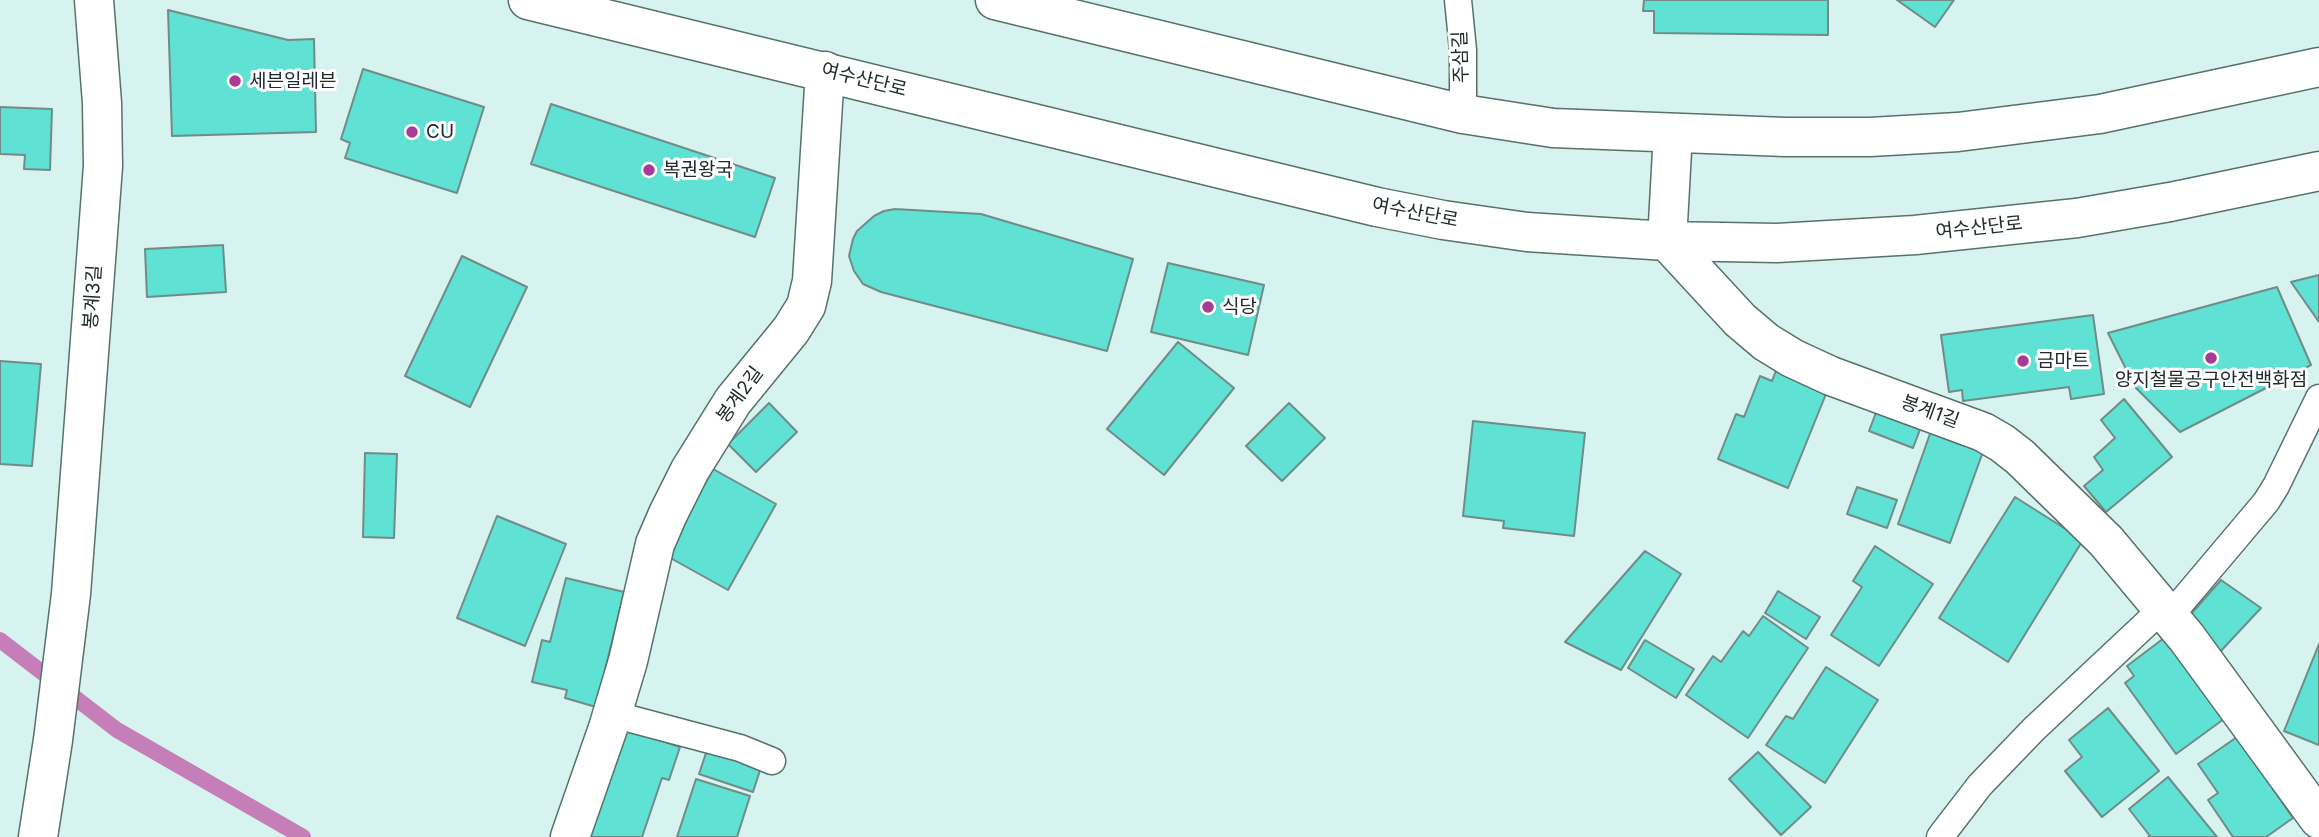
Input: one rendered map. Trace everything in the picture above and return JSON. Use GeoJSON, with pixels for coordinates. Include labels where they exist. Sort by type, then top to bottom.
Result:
{"type":"FeatureCollection","features":[{"type":"Feature","properties":{"kind":"street","name":"봉계3길"},"geometry":{"type":"LineString","coordinates":[[38,837],[71,594],[103,166],[102,103],[94,0]]}},
{"type":"Feature","properties":{"kind":"street","name":"여수산단로"},"geometry":{"type":"LineString","coordinates":[[528,0],[1416,215],[1527,232],[1667,241],[1777,243],[1915,236],[2077,218],[2319,171]]}},
{"type":"Feature","properties":{"kind":"street"},"geometry":{"type":"LineString","coordinates":[[995,0],[1463,114],[1553,128],[1870,137],[1958,132],[2100,114],[2319,67]]}},
{"type":"Feature","properties":{"kind":"street","name":"봉계2길"},"geometry":{"type":"LineString","coordinates":[[570,837],[612,714],[628,660],[655,544],[668,514],[690,470],[733,401],[791,330],[806,306],[812,281],[825,71]]}},
{"type":"Feature","properties":{"kind":"street"},"geometry":{"type":"LineString","coordinates":[[1667,241],[1673,133]]}},
{"type":"Feature","properties":{"kind":"street","name":"봉계1길"},"geometry":{"type":"LineString","coordinates":[[1667,241],[1740,320],[1774,348],[1831,376],[1983,432],[2020,457],[2106,541],[2165,613],[2319,819]]}},
{"type":"Feature","properties":{"kind":"lane","name":"주삼길"},"geometry":{"type":"LineString","coordinates":[[1458,0],[1463,50],[1463,114]]}},
{"type":"Feature","properties":{"kind":"lane"},"geometry":{"type":"LineString","coordinates":[[1940,837],[1980,785],[2034,729],[2165,613],[2266,502],[2319,398]]}},
{"type":"Feature","properties":{"kind":"lane"},"geometry":{"type":"LineString","coordinates":[[612,714],[740,748],[772,761]]}},
{"type":"Feature","properties":{"kind":"building"},"geometry":{"type":"Polygon","coordinates":[[[1644,0],[1828,0],[1828,35],[1654,33],[1654,11],[1643,11],[1644,0]]]}},
{"type":"Feature","properties":{"kind":"building"},"geometry":{"type":"Polygon","coordinates":[[[1897,0],[1954,0],[1935,27],[1897,0]]]}},
{"type":"Feature","properties":{"kind":"building"},"geometry":{"type":"Polygon","coordinates":[[[168,10],[288,40],[314,39],[316,132],[172,136],[168,10]]]}},
{"type":"Feature","properties":{"kind":"building"},"geometry":{"type":"Polygon","coordinates":[[[363,69],[484,107],[457,193],[345,158],[350,143],[341,139],[363,69]]]}},
{"type":"Feature","properties":{"kind":"building"},"geometry":{"type":"Polygon","coordinates":[[[551,104],[775,178],[755,237],[531,164],[551,104]]]}},
{"type":"Feature","properties":{"kind":"building"},"geometry":{"type":"Polygon","coordinates":[[[0,107],[52,109],[50,170],[24,169],[25,155],[0,154],[0,107]]]}},
{"type":"Feature","properties":{"kind":"building"},"geometry":{"type":"Polygon","coordinates":[[[895,209],[981,214],[1133,259],[1107,351],[881,292],[863,284],[854,271],[849,256],[853,239],[857,231],[874,216],[895,209]]]}},
{"type":"Feature","properties":{"kind":"building"},"geometry":{"type":"Polygon","coordinates":[[[223,245],[226,292],[147,297],[145,249],[223,245]]]}},
{"type":"Feature","properties":{"kind":"building"},"geometry":{"type":"Polygon","coordinates":[[[462,256],[527,287],[470,407],[405,376],[462,256]]]}},
{"type":"Feature","properties":{"kind":"building"},"geometry":{"type":"Polygon","coordinates":[[[1168,263],[1264,285],[1248,355],[1151,332],[1168,263]]]}},
{"type":"Feature","properties":{"kind":"building"},"geometry":{"type":"Polygon","coordinates":[[[2319,275],[2319,322],[2291,282],[2319,275]]]}},
{"type":"Feature","properties":{"kind":"building"},"geometry":{"type":"Polygon","coordinates":[[[2277,287],[2311,365],[2180,432],[2135,387],[2108,333],[2277,287]]]}},
{"type":"Feature","properties":{"kind":"building"},"geometry":{"type":"Polygon","coordinates":[[[2093,315],[2104,394],[2071,399],[2069,387],[1963,401],[1962,390],[1949,392],[1941,335],[2093,315]]]}},
{"type":"Feature","properties":{"kind":"building"},"geometry":{"type":"Polygon","coordinates":[[[1178,342],[1234,388],[1164,475],[1107,429],[1178,342]]]}},
{"type":"Feature","properties":{"kind":"building"},"geometry":{"type":"Polygon","coordinates":[[[0,361],[41,364],[32,466],[0,464],[0,361]]]}},
{"type":"Feature","properties":{"kind":"building"},"geometry":{"type":"Polygon","coordinates":[[[1777,368],[1828,389],[1788,488],[1718,459],[1736,414],[1744,417],[1760,376],[1772,381],[1777,368]]]}},
{"type":"Feature","properties":{"kind":"building"},"geometry":{"type":"Polygon","coordinates":[[[2124,399],[2172,457],[2106,512],[2084,486],[2103,470],[2094,457],[2115,438],[2101,420],[2124,399]]]}},
{"type":"Feature","properties":{"kind":"building"},"geometry":{"type":"Polygon","coordinates":[[[769,403],[797,432],[756,472],[728,444],[769,403]]]}},
{"type":"Feature","properties":{"kind":"building"},"geometry":{"type":"Polygon","coordinates":[[[1289,403],[1325,438],[1282,481],[1246,446],[1289,403]]]}},
{"type":"Feature","properties":{"kind":"building"},"geometry":{"type":"Polygon","coordinates":[[[1877,410],[1921,427],[1913,448],[1869,431],[1877,410]]]}},
{"type":"Feature","properties":{"kind":"building"},"geometry":{"type":"Polygon","coordinates":[[[1473,421],[1585,433],[1574,536],[1503,528],[1504,521],[1463,516],[1473,421]]]}},
{"type":"Feature","properties":{"kind":"building"},"geometry":{"type":"Polygon","coordinates":[[[1931,431],[1984,449],[1950,543],[1898,524],[1931,431]]]}},
{"type":"Feature","properties":{"kind":"building"},"geometry":{"type":"Polygon","coordinates":[[[365,453],[397,454],[394,538],[363,537],[365,453]]]}},
{"type":"Feature","properties":{"kind":"building"},"geometry":{"type":"Polygon","coordinates":[[[713,469],[776,504],[728,590],[665,555],[713,469]]]}},
{"type":"Feature","properties":{"kind":"building"},"geometry":{"type":"Polygon","coordinates":[[[1857,487],[1897,500],[1887,528],[1847,514],[1857,487]]]}},
{"type":"Feature","properties":{"kind":"building"},"geometry":{"type":"Polygon","coordinates":[[[2015,497],[2083,540],[2008,662],[1939,618],[2015,497]]]}},
{"type":"Feature","properties":{"kind":"building"},"geometry":{"type":"Polygon","coordinates":[[[497,516],[566,544],[525,646],[457,618],[497,516]]]}},
{"type":"Feature","properties":{"kind":"building"},"geometry":{"type":"Polygon","coordinates":[[[1875,546],[1933,584],[1879,666],[1831,635],[1862,587],[1853,581],[1875,546]]]}},
{"type":"Feature","properties":{"kind":"building"},"geometry":{"type":"Polygon","coordinates":[[[1645,551],[1681,574],[1621,670],[1565,642],[1645,551]]]}},
{"type":"Feature","properties":{"kind":"building"},"geometry":{"type":"Polygon","coordinates":[[[566,578],[624,592],[596,707],[565,698],[567,690],[532,682],[542,640],[550,642],[566,578]]]}},
{"type":"Feature","properties":{"kind":"building"},"geometry":{"type":"Polygon","coordinates":[[[2221,580],[2261,608],[2219,653],[2191,614],[2221,580]]]}},
{"type":"Feature","properties":{"kind":"building"},"geometry":{"type":"Polygon","coordinates":[[[1778,591],[1820,617],[1806,639],[1765,613],[1778,591]]]}},
{"type":"Feature","properties":{"kind":"building"},"geometry":{"type":"Polygon","coordinates":[[[1763,616],[1808,648],[1748,738],[1686,695],[1713,656],[1721,662],[1743,631],[1749,636],[1763,616]]]}},
{"type":"Feature","properties":{"kind":"building"},"geometry":{"type":"Polygon","coordinates":[[[2164,638],[2224,719],[2176,754],[2125,683],[2134,676],[2127,666],[2164,638]]]}},
{"type":"Feature","properties":{"kind":"building"},"geometry":{"type":"Polygon","coordinates":[[[1645,640],[1694,669],[1676,698],[1628,668],[1645,640]]]}},
{"type":"Feature","properties":{"kind":"building"},"geometry":{"type":"Polygon","coordinates":[[[2319,644],[2319,745],[2284,731],[2319,644]]]}},
{"type":"Feature","properties":{"kind":"building"},"geometry":{"type":"Polygon","coordinates":[[[1826,667],[1878,700],[1825,783],[1766,745],[1786,716],[1793,719],[1826,667]]]}},
{"type":"Feature","properties":{"kind":"building"},"geometry":{"type":"Polygon","coordinates":[[[2108,708],[2159,771],[2102,817],[2065,771],[2082,757],[2069,740],[2108,708]]]}},
{"type":"Feature","properties":{"kind":"building"},"geometry":{"type":"Polygon","coordinates":[[[622,727],[680,747],[669,780],[662,778],[642,837],[585,835],[622,727]]]}},
{"type":"Feature","properties":{"kind":"building"},"geometry":{"type":"Polygon","coordinates":[[[2237,737],[2293,818],[2266,837],[2233,837],[2208,800],[2218,793],[2198,764],[2237,737]]]}},
{"type":"Feature","properties":{"kind":"building"},"geometry":{"type":"Polygon","coordinates":[[[708,747],[762,764],[753,792],[699,774],[708,747]]]}},
{"type":"Feature","properties":{"kind":"building"},"geometry":{"type":"Polygon","coordinates":[[[1758,752],[1811,807],[1781,835],[1729,779],[1758,752]]]}},
{"type":"Feature","properties":{"kind":"building"},"geometry":{"type":"Polygon","coordinates":[[[2168,777],[2217,837],[2148,837],[2150,836],[2129,809],[2168,777]]]}},
{"type":"Feature","properties":{"kind":"building"},"geometry":{"type":"Polygon","coordinates":[[[696,779],[750,796],[737,837],[677,837],[696,779]]]}},
{"type":"Feature","properties":{"kind":"waterway"},"geometry":{"type":"LineString","coordinates":[[0,640],[117,730],[303,837]]}},
{"type":"Feature","properties":{"kind":"place","name":"세븐일레븐"},"geometry":{"type":"Point","coordinates":[235,81]}},
{"type":"Feature","properties":{"kind":"place","name":"CU"},"geometry":{"type":"Point","coordinates":[412,132]}},
{"type":"Feature","properties":{"kind":"place","name":"복권왕국"},"geometry":{"type":"Point","coordinates":[649,170]}},
{"type":"Feature","properties":{"kind":"place","name":"식당"},"geometry":{"type":"Point","coordinates":[1208,307]}},
{"type":"Feature","properties":{"kind":"place","name":"양지철물공구안전백화점"},"geometry":{"type":"Point","coordinates":[2211,358]}},
{"type":"Feature","properties":{"kind":"place","name":"금마트"},"geometry":{"type":"Point","coordinates":[2023,361]}}]}
